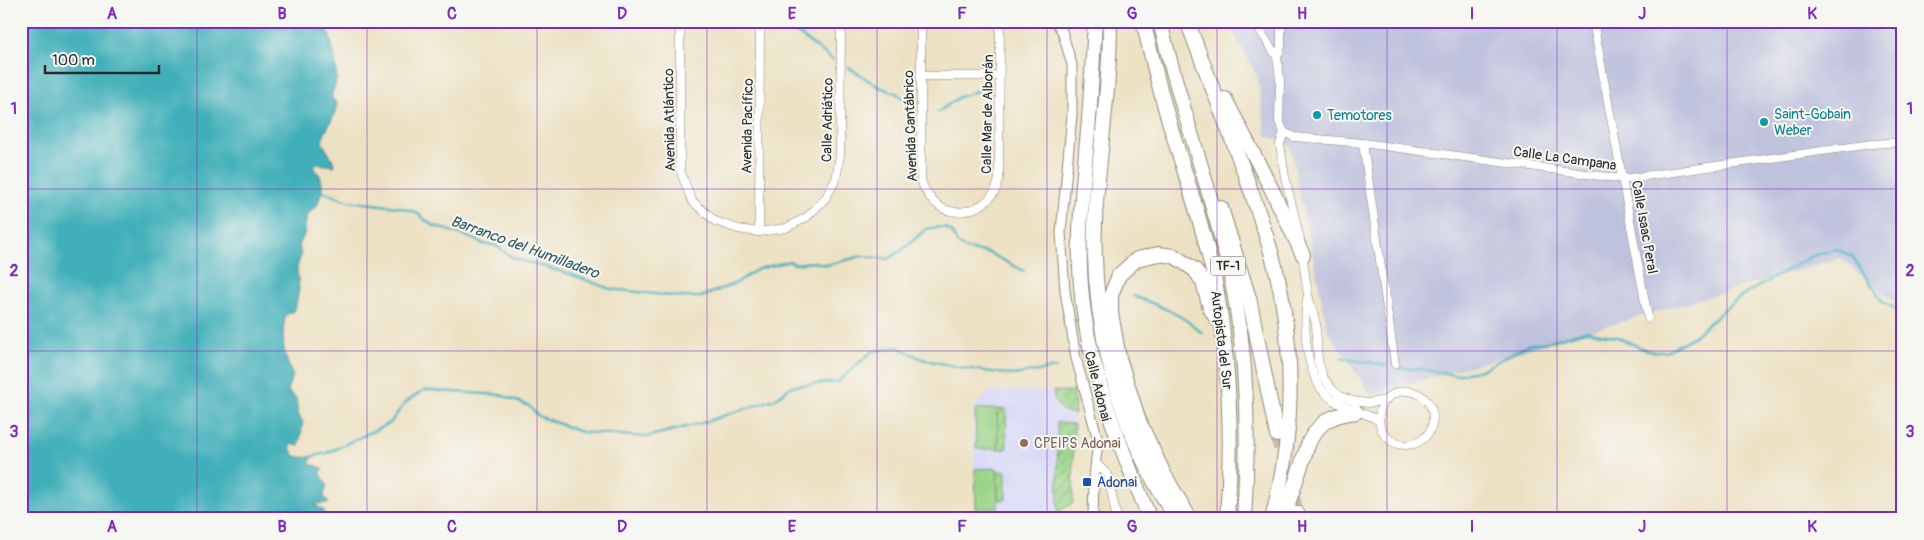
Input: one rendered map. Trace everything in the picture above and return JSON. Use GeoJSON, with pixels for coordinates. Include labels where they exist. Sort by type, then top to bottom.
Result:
{"type":"FeatureCollection","features":[{"type":"Feature","properties":{"kind":"highway"},"geometry":{"type":"LineString","coordinates":[[1095,21],[1079,228],[1080,274],[1084,314],[1094,366],[1109,416],[1150,519]]}},
{"type":"Feature","properties":{"kind":"highway"},"geometry":{"type":"LineString","coordinates":[[1110,21],[1096,204],[1094,264],[1099,310],[1117,394],[1129,427],[1160,491],[1177,519]]}},
{"type":"Feature","properties":{"kind":"highway","name":"Autopista del Sur"},"geometry":{"type":"LineString","coordinates":[[1143,21],[1168,118],[1204,237],[1214,276],[1224,333],[1231,423],[1231,468],[1227,519]]}},
{"type":"Feature","properties":{"kind":"highway","name":"Autopista del Sur"},"geometry":{"type":"LineString","coordinates":[[1160,21],[1231,276],[1238,314],[1248,433],[1244,519]]}},
{"type":"Feature","properties":{"kind":"highway"},"geometry":{"type":"LineString","coordinates":[[1187,22],[1303,254]]}},
{"type":"Feature","properties":{"kind":"highway"},"geometry":{"type":"LineString","coordinates":[[1187,22],[1269,244],[1283,305],[1289,361],[1290,412],[1286,456],[1272,519]]}},
{"type":"Feature","properties":{"kind":"highway"},"geometry":{"type":"LineString","coordinates":[[1206,183],[1223,212],[1249,298],[1277,435]]}},
{"type":"Feature","properties":{"kind":"highway"},"geometry":{"type":"LineString","coordinates":[[1190,519],[1164,474],[1139,422],[1119,358],[1111,313],[1111,295],[1119,275],[1137,259],[1158,254],[1174,256],[1195,270],[1202,282],[1210,308],[1224,333]]}},
{"type":"Feature","properties":{"kind":"highway"},"geometry":{"type":"LineString","coordinates":[[1283,519],[1309,442],[1315,431],[1331,418],[1356,412]]}},
{"type":"Feature","properties":{"kind":"street","name":"Avenida Atlántico"},"geometry":{"type":"LineString","coordinates":[[680,21],[680,170],[692,201],[715,221],[759,232]]}},
{"type":"Feature","properties":{"kind":"street","name":"Avenida Pacífico"},"geometry":{"type":"LineString","coordinates":[[759,232],[760,21]]}},
{"type":"Feature","properties":{"kind":"street","name":"Calle Adriático"},"geometry":{"type":"LineString","coordinates":[[759,232],[786,228],[806,217],[825,199],[836,179],[840,155],[840,21]]}},
{"type":"Feature","properties":{"kind":"street","name":"Avenida Cantábrico"},"geometry":{"type":"LineString","coordinates":[[921,21],[921,181],[926,192],[940,206],[950,211],[962,212],[974,209],[985,203]]}},
{"type":"Feature","properties":{"kind":"street","name":"Calle Mar de Alborán"},"geometry":{"type":"LineString","coordinates":[[985,203],[994,192],[999,179],[1000,21]]}},
{"type":"Feature","properties":{"kind":"street","name":"Calle Adonai"},"geometry":{"type":"LineString","coordinates":[[1055,21],[1062,32],[1072,65],[1072,115],[1061,232],[1065,291],[1076,358],[1098,440],[1093,519]]}},
{"type":"Feature","properties":{"kind":"street"},"geometry":{"type":"LineString","coordinates":[[1254,21],[1277,57],[1280,78],[1279,121],[1284,132],[1280,144],[1281,152],[1303,254],[1308,295],[1316,324],[1318,361],[1323,377],[1340,396],[1353,401],[1368,403],[1386,400]]}},
{"type":"Feature","properties":{"kind":"street"},"geometry":{"type":"LineString","coordinates":[[1277,57],[1281,47],[1281,21]]}},
{"type":"Feature","properties":{"kind":"street","name":"Calle Isaac Peral"},"geometry":{"type":"LineString","coordinates":[[1593,21],[1648,318]]}},
{"type":"Feature","properties":{"kind":"street"},"geometry":{"type":"LineString","coordinates":[[920,76],[999,76]]}},
{"type":"Feature","properties":{"kind":"street","name":"Calle La Campana"},"geometry":{"type":"LineString","coordinates":[[1284,132],[1294,137],[1363,143],[1623,179],[1872,144],[1903,142]]}},
{"type":"Feature","properties":{"kind":"street"},"geometry":{"type":"LineString","coordinates":[[1363,143],[1394,364]]}},
{"type":"Feature","properties":{"kind":"street"},"geometry":{"type":"LineString","coordinates":[[1308,295],[1306,312],[1309,364],[1315,379],[1322,391],[1333,400],[1379,421]]}},
{"type":"Feature","properties":{"kind":"street"},"geometry":{"type":"LineString","coordinates":[[1408,391],[1420,394],[1429,402],[1433,414],[1432,426],[1426,436],[1416,443],[1403,444],[1392,440],[1383,432],[1379,421],[1380,409],[1386,400],[1396,393],[1408,391]]}},
{"type":"Feature","properties":{"kind":"street"},"geometry":{"type":"LineString","coordinates":[[1096,463],[1108,475],[1116,514]]}},
{"type":"Feature","properties":{"kind":"shaded area"},"geometry":{"type":"Polygon","coordinates":[[[1228,21],[1903,21],[1903,306],[1900,307],[1840,258],[1371,395],[1328,331],[1290,146],[1266,135],[1257,76],[1228,21]]]}},
{"type":"Feature","properties":{"kind":"shaded area","name":"CPEIPS Adonai"},"geometry":{"type":"Polygon","coordinates":[[[989,391],[1074,391],[1073,503],[1063,509],[1055,519],[1003,519],[997,510],[975,509],[973,409],[989,391]]]}},
{"type":"Feature","properties":{"kind":"green space"},"geometry":{"type":"Polygon","coordinates":[[[1053,391],[1074,391],[1075,414],[1066,412],[1059,407],[1055,401],[1053,391]]]}},
{"type":"Feature","properties":{"kind":"green space"},"geometry":{"type":"Polygon","coordinates":[[[975,409],[997,409],[998,449],[976,449],[975,409]]]}},
{"type":"Feature","properties":{"kind":"green space"},"geometry":{"type":"Polygon","coordinates":[[[997,409],[1006,409],[1007,449],[998,449],[997,409]]]}},
{"type":"Feature","properties":{"kind":"green space"},"geometry":{"type":"Polygon","coordinates":[[[1057,422],[1074,424],[1073,503],[1063,509],[1058,515],[1057,422]]]}},
{"type":"Feature","properties":{"kind":"green space"},"geometry":{"type":"Polygon","coordinates":[[[997,468],[998,508],[976,509],[975,469],[997,468]]]}},
{"type":"Feature","properties":{"kind":"green space"},"geometry":{"type":"Polygon","coordinates":[[[997,471],[1006,471],[1006,500],[998,500],[997,471]]]}},
{"type":"Feature","properties":{"kind":"water"},"geometry":{"type":"Polygon","coordinates":[[[21,21],[325,21],[335,58],[336,77],[332,98],[337,103],[335,113],[322,142],[335,166],[317,164],[313,167],[320,175],[322,191],[317,206],[307,215],[304,235],[299,246],[301,255],[297,268],[299,289],[295,310],[286,315],[283,330],[285,354],[293,376],[288,387],[289,393],[296,398],[298,412],[303,423],[299,446],[290,444],[291,449],[294,455],[300,457],[313,456],[309,464],[323,469],[320,472],[327,485],[324,496],[329,503],[314,504],[323,510],[326,515],[324,519],[21,519],[21,21]]]}},
{"type":"Feature","properties":{"kind":"waterway"},"geometry":{"type":"LineString","coordinates":[[767,22],[784,23],[833,60]]}},
{"type":"Feature","properties":{"kind":"waterway"},"geometry":{"type":"LineString","coordinates":[[848,67],[879,87],[896,93],[914,106]]}},
{"type":"Feature","properties":{"kind":"waterway"},"geometry":{"type":"LineString","coordinates":[[938,112],[959,97],[983,89]]}},
{"type":"Feature","properties":{"kind":"waterway","name":"Barranco del Humilladero"},"geometry":{"type":"LineString","coordinates":[[322,191],[348,201],[398,207],[415,212],[432,225],[484,244],[495,245],[513,258],[570,274],[610,289],[682,297],[701,297],[736,283],[758,269],[790,261],[794,264],[814,262],[827,265],[862,256],[888,259],[901,251],[926,229],[938,227],[952,232],[957,243],[966,249],[989,253],[1024,271]]}},
{"type":"Feature","properties":{"kind":"waterway","name":"Barranco del Humilladero"},"geometry":{"type":"LineString","coordinates":[[1401,368],[1421,369],[1455,375],[1481,370],[1530,344],[1547,342],[1585,331],[1617,337],[1648,351],[1665,352],[1693,337],[1727,307],[1747,293],[1810,257],[1835,249],[1852,256],[1883,302],[1903,313]]}},
{"type":"Feature","properties":{"kind":"waterway","name":"Barranco del Humilladero"},"geometry":{"type":"LineString","coordinates":[[1133,296],[1178,315],[1202,333]]}},
{"type":"Feature","properties":{"kind":"waterway"},"geometry":{"type":"LineString","coordinates":[[313,456],[327,453],[390,423],[405,403],[424,390],[501,395],[529,406],[538,416],[581,432],[646,437],[702,423],[775,399],[792,386],[838,382],[871,352],[898,347],[922,359],[963,368],[1013,375],[1056,368]]}},
{"type":"Feature","properties":{"kind":"waterway","name":"Barranco del Humilladero"},"geometry":{"type":"LineString","coordinates":[[1342,358],[1385,365]]}},
{"type":"Feature","properties":{"kind":"tunnel"},"geometry":{"type":"LineString","coordinates":[[1277,435],[1297,513]]}},
{"type":"Feature","properties":{"kind":"place","name":"Temotores"},"geometry":{"type":"Point","coordinates":[1317,115]}},
{"type":"Feature","properties":{"kind":"place","name":"Saint-Gobain Weber"},"geometry":{"type":"Point","coordinates":[1764,122]}},
{"type":"Feature","properties":{"kind":"place","name":"CPEIPS Adonai"},"geometry":{"type":"Point","coordinates":[1024,443]}},
{"type":"Feature","properties":{"kind":"place","name":"Adonai"},"geometry":{"type":"Point","coordinates":[1087,482]}}]}
